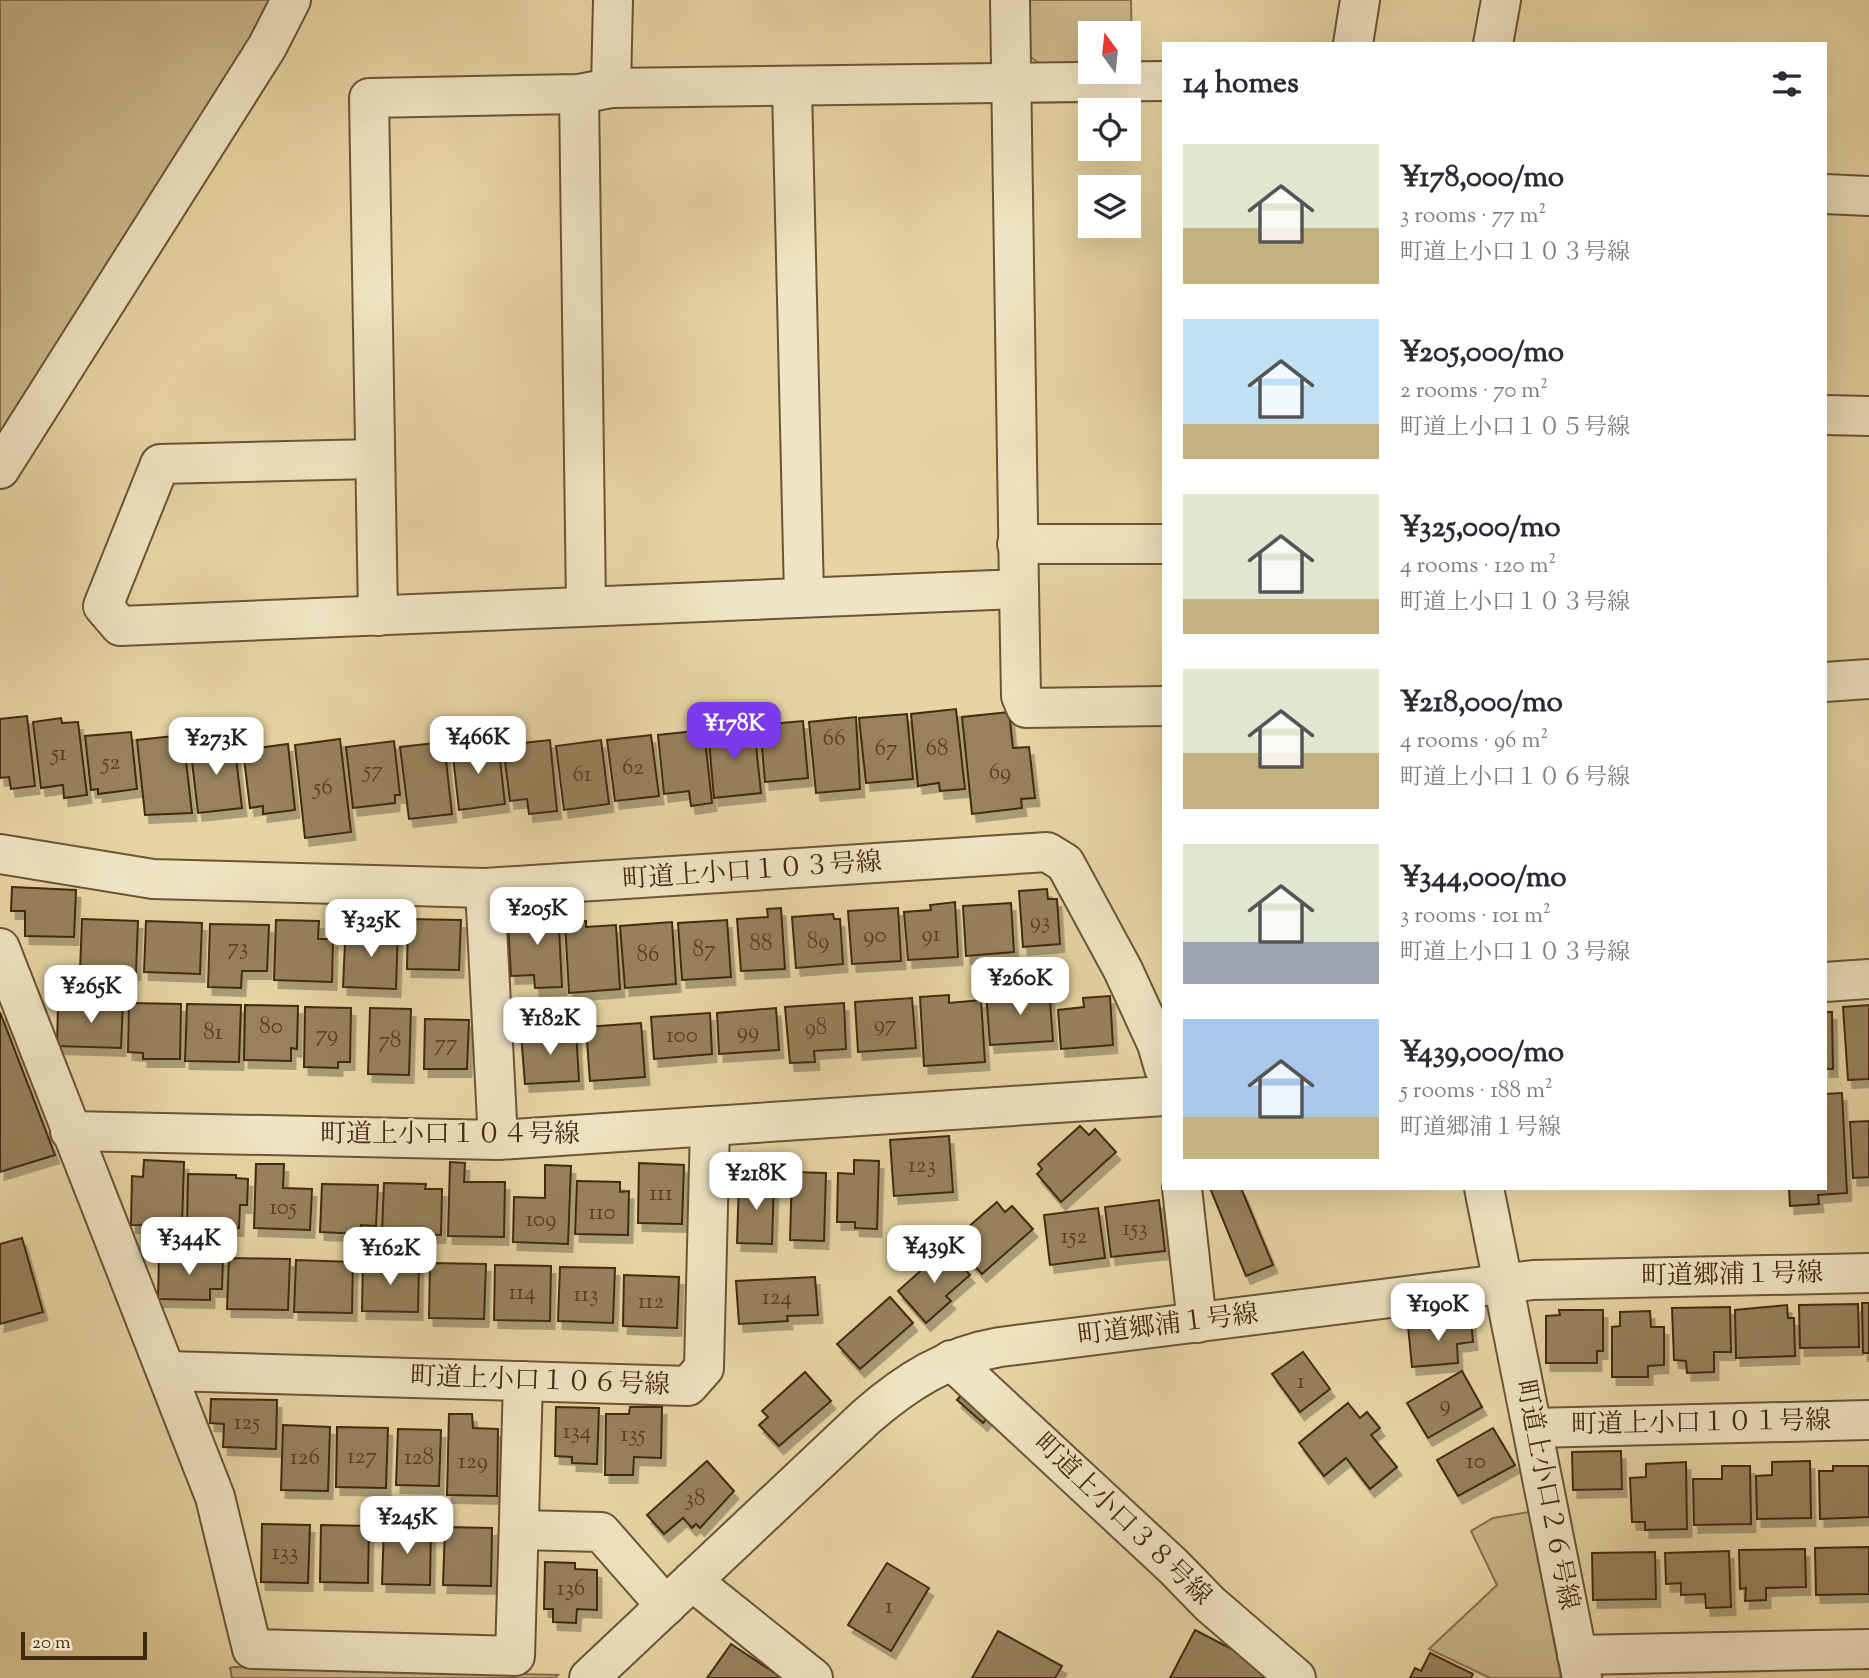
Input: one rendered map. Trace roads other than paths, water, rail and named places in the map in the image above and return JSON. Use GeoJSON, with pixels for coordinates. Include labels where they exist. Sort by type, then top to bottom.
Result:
{"type":"FeatureCollection","features":[{"type":"Feature","properties":{"kind":"street"},"geometry":{"type":"LineString","coordinates":[[0,469],[267,47],[291,0]]}},
{"type":"Feature","properties":{"kind":"street"},"geometry":{"type":"LineString","coordinates":[[586,606],[595,91],[613,0]]}},
{"type":"Feature","properties":{"kind":"street"},"geometry":{"type":"LineString","coordinates":[[1010,0],[1009,84],[1020,696],[1026,709],[1162,706]]}},
{"type":"Feature","properties":{"kind":"street"},"geometry":{"type":"LineString","coordinates":[[1353,42],[1360,0]]}},
{"type":"Feature","properties":{"kind":"street"},"geometry":{"type":"LineString","coordinates":[[1493,42],[1501,0]]}},
{"type":"Feature","properties":{"kind":"street"},"geometry":{"type":"LineString","coordinates":[[377,616],[369,98],[595,91],[1162,81]]}},
{"type":"Feature","properties":{"kind":"street"},"geometry":{"type":"LineString","coordinates":[[792,88],[804,596]]}},
{"type":"Feature","properties":{"kind":"street"},"geometry":{"type":"LineString","coordinates":[[1827,194],[1869,196]]}},
{"type":"Feature","properties":{"kind":"street"},"geometry":{"type":"LineString","coordinates":[[1827,415],[1869,416]]}},
{"type":"Feature","properties":{"kind":"street"},"geometry":{"type":"LineString","coordinates":[[374,459],[160,464],[103,606],[120,626],[1019,589]]}},
{"type":"Feature","properties":{"kind":"street"},"geometry":{"type":"LineString","coordinates":[[1017,544],[1162,544]]}},
{"type":"Feature","properties":{"kind":"street"},"geometry":{"type":"LineString","coordinates":[[1827,682],[1869,679]]}},
{"type":"Feature","properties":{"kind":"street","name":"町道上小口１０３号線"},"geometry":{"type":"LineString","coordinates":[[0,854],[153,879],[485,888],[1047,852],[1065,863],[1123,970],[1157,1044],[1162,1061]]}},
{"type":"Feature","properties":{"kind":"street"},"geometry":{"type":"LineString","coordinates":[[485,888],[498,1140]]}},
{"type":"Feature","properties":{"kind":"street"},"geometry":{"type":"LineString","coordinates":[[0,948],[70,1131],[168,1371],[215,1497],[252,1649],[515,1656],[523,1381]]}},
{"type":"Feature","properties":{"kind":"street"},"geometry":{"type":"LineString","coordinates":[[1827,982],[1869,979]]}},
{"type":"Feature","properties":{"kind":"street","name":"町道上小口１０４号線"},"geometry":{"type":"LineString","coordinates":[[70,1131],[498,1140],[1162,1097]]}},
{"type":"Feature","properties":{"kind":"street","name":"町道上小口１０６号線"},"geometry":{"type":"LineString","coordinates":[[168,1371],[688,1386],[704,1368],[710,1126]]}},
{"type":"Feature","properties":{"kind":"street"},"geometry":{"type":"LineString","coordinates":[[1182,1190],[1197,1324]]}},
{"type":"Feature","properties":{"kind":"street","name":"町道上小口２６号線"},"geometry":{"type":"LineString","coordinates":[[1485,1190],[1580,1666]]}},
{"type":"Feature","properties":{"kind":"street","name":"町道郷浦１号線"},"geometry":{"type":"LineString","coordinates":[[589,1678],[886,1399],[927,1371],[951,1360],[1000,1347],[1197,1324],[1504,1282],[1869,1273]]}},
{"type":"Feature","properties":{"kind":"street","name":"町道上小口３８号線"},"geometry":{"type":"LineString","coordinates":[[951,1360],[1173,1566],[1210,1604],[1296,1678]]}},
{"type":"Feature","properties":{"kind":"street","name":"町道上小口１０１号線"},"geometry":{"type":"LineString","coordinates":[[1533,1428],[1869,1420]]}},
{"type":"Feature","properties":{"kind":"street"},"geometry":{"type":"LineString","coordinates":[[519,1531],[601,1532],[679,1593],[813,1678]]}},
{"type":"Feature","properties":{"kind":"street"},"geometry":{"type":"LineString","coordinates":[[1580,1666],[1869,1649]]}}]}
